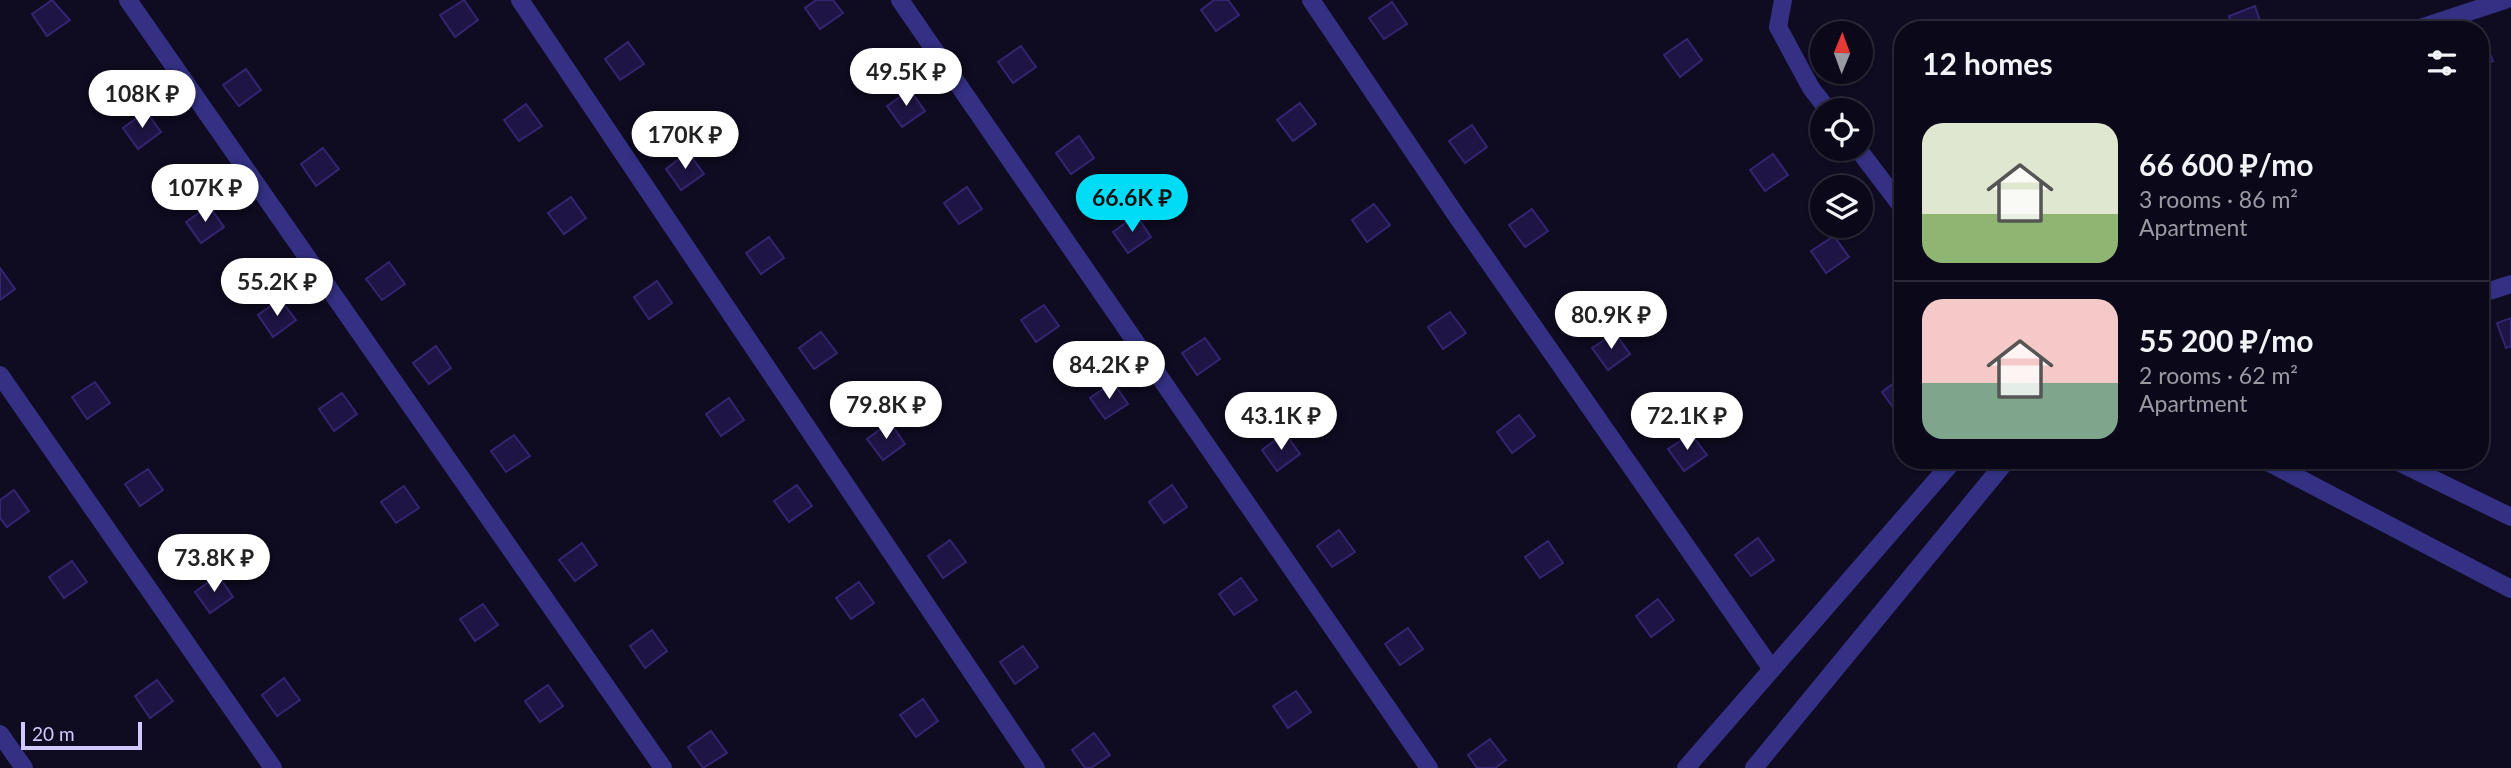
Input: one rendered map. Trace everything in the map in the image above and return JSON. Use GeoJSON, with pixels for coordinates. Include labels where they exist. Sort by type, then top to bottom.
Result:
{"type":"FeatureCollection","features":[{"type":"Feature","properties":{"kind":"street"},"geometry":{"type":"LineString","coordinates":[[128,0],[663,768]]}},
{"type":"Feature","properties":{"kind":"street"},"geometry":{"type":"LineString","coordinates":[[520,0],[1036,768]]}},
{"type":"Feature","properties":{"kind":"street"},"geometry":{"type":"LineString","coordinates":[[900,0],[1429,768]]}},
{"type":"Feature","properties":{"kind":"street"},"geometry":{"type":"LineString","coordinates":[[1311,0],[1456,215],[1771,668]]}},
{"type":"Feature","properties":{"kind":"street"},"geometry":{"type":"LineString","coordinates":[[1783,0],[1778,27],[1819,98]]}},
{"type":"Feature","properties":{"kind":"street"},"geometry":{"type":"LineString","coordinates":[[2441,21],[2505,0]]}},
{"type":"Feature","properties":{"kind":"street"},"geometry":{"type":"LineString","coordinates":[[1866,161],[1894,197]]}},
{"type":"Feature","properties":{"kind":"street"},"geometry":{"type":"LineString","coordinates":[[2489,291],[2511,284]]}},
{"type":"Feature","properties":{"kind":"street"},"geometry":{"type":"LineString","coordinates":[[0,375],[273,768]]}},
{"type":"Feature","properties":{"kind":"street"},"geometry":{"type":"LineString","coordinates":[[1686,768],[1946,469]]}},
{"type":"Feature","properties":{"kind":"street"},"geometry":{"type":"LineString","coordinates":[[1754,768],[2000,469]]}},
{"type":"Feature","properties":{"kind":"street"},"geometry":{"type":"LineString","coordinates":[[2281,469],[2511,589]]}},
{"type":"Feature","properties":{"kind":"street"},"geometry":{"type":"LineString","coordinates":[[2412,469],[2511,517]]}},
{"type":"Feature","properties":{"kind":"street"},"geometry":{"type":"LineString","coordinates":[[0,734],[24,768]]}},
{"type":"Feature","properties":{"kind":"building"},"geometry":{"type":"Polygon","coordinates":[[[52,0],[70,20],[47,36],[32,14],[52,0]]]}},
{"type":"Feature","properties":{"kind":"building"},"geometry":{"type":"Polygon","coordinates":[[[464,0],[478,20],[455,37],[440,15],[464,0]]]}},
{"type":"Feature","properties":{"kind":"building"},"geometry":{"type":"Polygon","coordinates":[[[816,0],[833,0],[843,13],[820,29],[805,8],[816,0]]]}},
{"type":"Feature","properties":{"kind":"building"},"geometry":{"type":"Polygon","coordinates":[[[1214,0],[1228,0],[1239,15],[1216,31],[1201,10],[1214,0]]]}},
{"type":"Feature","properties":{"kind":"building"},"geometry":{"type":"Polygon","coordinates":[[[1392,2],[1407,24],[1384,39],[1369,18],[1392,2]]]}},
{"type":"Feature","properties":{"kind":"building"},"geometry":{"type":"Polygon","coordinates":[[[2255,6],[2260,21],[2231,21],[2229,16],[2255,6]]]}},
{"type":"Feature","properties":{"kind":"building"},"geometry":{"type":"Polygon","coordinates":[[[1687,39],[1702,60],[1680,77],[1664,55],[1687,39]]]}},
{"type":"Feature","properties":{"kind":"building"},"geometry":{"type":"Polygon","coordinates":[[[628,42],[644,64],[620,80],[605,59],[628,42]]]}},
{"type":"Feature","properties":{"kind":"building"},"geometry":{"type":"Polygon","coordinates":[[[1021,46],[1036,67],[1013,83],[998,62],[1021,46]]]}},
{"type":"Feature","properties":{"kind":"building"},"geometry":{"type":"Polygon","coordinates":[[[246,69],[261,90],[239,106],[223,85],[246,69]]]}},
{"type":"Feature","properties":{"kind":"building"},"geometry":{"type":"Polygon","coordinates":[[[910,90],[925,111],[902,127],[887,106],[910,90]]]}},
{"type":"Feature","properties":{"kind":"building"},"geometry":{"type":"Polygon","coordinates":[[[1300,103],[1316,124],[1293,141],[1277,120],[1300,103]]]}},
{"type":"Feature","properties":{"kind":"building"},"geometry":{"type":"Polygon","coordinates":[[[526,104],[542,126],[519,141],[504,120],[526,104]]]}},
{"type":"Feature","properties":{"kind":"building"},"geometry":{"type":"Polygon","coordinates":[[[146,111],[161,132],[138,149],[123,128],[146,111]]]}},
{"type":"Feature","properties":{"kind":"building"},"geometry":{"type":"Polygon","coordinates":[[[1472,125],[1487,147],[1465,163],[1449,141],[1472,125]]]}},
{"type":"Feature","properties":{"kind":"building"},"geometry":{"type":"Polygon","coordinates":[[[1079,136],[1094,158],[1071,174],[1056,153],[1079,136]]]}},
{"type":"Feature","properties":{"kind":"building"},"geometry":{"type":"Polygon","coordinates":[[[323,148],[339,169],[316,186],[301,164],[323,148]]]}},
{"type":"Feature","properties":{"kind":"building"},"geometry":{"type":"Polygon","coordinates":[[[688,152],[704,174],[681,190],[666,169],[688,152]]]}},
{"type":"Feature","properties":{"kind":"building"},"geometry":{"type":"Polygon","coordinates":[[[1773,154],[1788,175],[1765,191],[1750,170],[1773,154]]]}},
{"type":"Feature","properties":{"kind":"building"},"geometry":{"type":"Polygon","coordinates":[[[967,187],[982,209],[959,224],[944,203],[967,187]]]}},
{"type":"Feature","properties":{"kind":"building"},"geometry":{"type":"Polygon","coordinates":[[[571,197],[586,218],[564,234],[548,213],[571,197]]]}},
{"type":"Feature","properties":{"kind":"building"},"geometry":{"type":"Polygon","coordinates":[[[1374,204],[1390,225],[1367,242],[1352,220],[1374,204]]]}},
{"type":"Feature","properties":{"kind":"building"},"geometry":{"type":"Polygon","coordinates":[[[209,206],[224,227],[201,243],[186,222],[209,206]]]}},
{"type":"Feature","properties":{"kind":"building"},"geometry":{"type":"Polygon","coordinates":[[[1532,209],[1548,231],[1525,247],[1509,225],[1532,209]]]}},
{"type":"Feature","properties":{"kind":"building"},"geometry":{"type":"Polygon","coordinates":[[[1136,215],[1151,237],[1128,253],[1113,232],[1136,215]]]}},
{"type":"Feature","properties":{"kind":"building"},"geometry":{"type":"Polygon","coordinates":[[[769,237],[784,258],[761,274],[746,253],[769,237]]]}},
{"type":"Feature","properties":{"kind":"building"},"geometry":{"type":"Polygon","coordinates":[[[1831,238],[1835,238],[1849,257],[1826,273],[1811,251],[1831,238]]]}},
{"type":"Feature","properties":{"kind":"building"},"geometry":{"type":"Polygon","coordinates":[[[389,262],[405,284],[382,300],[366,279],[389,262]]]}},
{"type":"Feature","properties":{"kind":"building"},"geometry":{"type":"Polygon","coordinates":[[[0,268],[15,289],[0,300],[0,268]]]}},
{"type":"Feature","properties":{"kind":"building"},"geometry":{"type":"Polygon","coordinates":[[[657,281],[672,303],[649,319],[634,297],[657,281]]]}},
{"type":"Feature","properties":{"kind":"building"},"geometry":{"type":"Polygon","coordinates":[[[280,299],[296,320],[273,337],[258,315],[280,299]]]}},
{"type":"Feature","properties":{"kind":"building"},"geometry":{"type":"Polygon","coordinates":[[[1044,305],[1059,326],[1036,342],[1021,320],[1044,305]]]}},
{"type":"Feature","properties":{"kind":"building"},"geometry":{"type":"Polygon","coordinates":[[[1450,312],[1466,333],[1443,349],[1428,327],[1450,312]]]}},
{"type":"Feature","properties":{"kind":"building"},"geometry":{"type":"Polygon","coordinates":[[[2511,318],[2511,346],[2506,348],[2497,323],[2511,318]]]}},
{"type":"Feature","properties":{"kind":"building"},"geometry":{"type":"Polygon","coordinates":[[[821,332],[837,353],[814,369],[799,348],[821,332]]]}},
{"type":"Feature","properties":{"kind":"building"},"geometry":{"type":"Polygon","coordinates":[[[1615,333],[1630,354],[1608,370],[1592,348],[1615,333]]]}},
{"type":"Feature","properties":{"kind":"building"},"geometry":{"type":"Polygon","coordinates":[[[1205,338],[1220,359],[1197,375],[1182,353],[1205,338]]]}},
{"type":"Feature","properties":{"kind":"building"},"geometry":{"type":"Polygon","coordinates":[[[436,346],[451,368],[429,384],[413,363],[436,346]]]}},
{"type":"Feature","properties":{"kind":"building"},"geometry":{"type":"Polygon","coordinates":[[[95,382],[110,403],[87,419],[72,397],[95,382]]]}},
{"type":"Feature","properties":{"kind":"building"},"geometry":{"type":"Polygon","coordinates":[[[1113,382],[1128,404],[1105,419],[1090,398],[1113,382]]]}},
{"type":"Feature","properties":{"kind":"building"},"geometry":{"type":"Polygon","coordinates":[[[1894,383],[1894,409],[1882,392],[1894,383]]]}},
{"type":"Feature","properties":{"kind":"building"},"geometry":{"type":"Polygon","coordinates":[[[342,393],[357,414],[334,431],[319,409],[342,393]]]}},
{"type":"Feature","properties":{"kind":"building"},"geometry":{"type":"Polygon","coordinates":[[[729,398],[744,420],[721,436],[706,414],[729,398]]]}},
{"type":"Feature","properties":{"kind":"building"},"geometry":{"type":"Polygon","coordinates":[[[1519,415],[1535,436],[1512,453],[1497,432],[1519,415]]]}},
{"type":"Feature","properties":{"kind":"building"},"geometry":{"type":"Polygon","coordinates":[[[890,422],[905,444],[883,460],[867,439],[890,422]]]}},
{"type":"Feature","properties":{"kind":"building"},"geometry":{"type":"Polygon","coordinates":[[[1285,433],[1300,454],[1277,471],[1262,450],[1285,433]]]}},
{"type":"Feature","properties":{"kind":"building"},"geometry":{"type":"Polygon","coordinates":[[[1691,434],[1707,455],[1684,471],[1668,449],[1691,434]]]}},
{"type":"Feature","properties":{"kind":"building"},"geometry":{"type":"Polygon","coordinates":[[[514,435],[530,456],[506,472],[491,451],[514,435]]]}},
{"type":"Feature","properties":{"kind":"building"},"geometry":{"type":"Polygon","coordinates":[[[148,469],[163,490],[140,506],[125,484],[148,469]]]}},
{"type":"Feature","properties":{"kind":"building"},"geometry":{"type":"Polygon","coordinates":[[[797,485],[812,506],[789,522],[774,501],[797,485]]]}},
{"type":"Feature","properties":{"kind":"building"},"geometry":{"type":"Polygon","coordinates":[[[1172,485],[1187,507],[1164,523],[1149,502],[1172,485]]]}},
{"type":"Feature","properties":{"kind":"building"},"geometry":{"type":"Polygon","coordinates":[[[404,486],[419,508],[396,523],[381,502],[404,486]]]}},
{"type":"Feature","properties":{"kind":"building"},"geometry":{"type":"Polygon","coordinates":[[[14,490],[29,511],[7,527],[0,518],[0,500],[14,490]]]}},
{"type":"Feature","properties":{"kind":"building"},"geometry":{"type":"Polygon","coordinates":[[[1339,530],[1355,552],[1332,567],[1317,546],[1339,530]]]}},
{"type":"Feature","properties":{"kind":"building"},"geometry":{"type":"Polygon","coordinates":[[[1758,538],[1774,560],[1751,576],[1735,555],[1758,538]]]}},
{"type":"Feature","properties":{"kind":"building"},"geometry":{"type":"Polygon","coordinates":[[[950,540],[966,562],[943,578],[928,556],[950,540]]]}},
{"type":"Feature","properties":{"kind":"building"},"geometry":{"type":"Polygon","coordinates":[[[1548,541],[1563,563],[1540,578],[1525,557],[1548,541]]]}},
{"type":"Feature","properties":{"kind":"building"},"geometry":{"type":"Polygon","coordinates":[[[582,543],[597,565],[575,581],[559,560],[582,543]]]}},
{"type":"Feature","properties":{"kind":"building"},"geometry":{"type":"Polygon","coordinates":[[[72,561],[87,582],[64,598],[49,577],[72,561]]]}},
{"type":"Feature","properties":{"kind":"building"},"geometry":{"type":"Polygon","coordinates":[[[218,575],[233,597],[210,613],[195,592],[218,575]]]}},
{"type":"Feature","properties":{"kind":"building"},"geometry":{"type":"Polygon","coordinates":[[[1241,578],[1257,600],[1234,615],[1219,594],[1241,578]]]}},
{"type":"Feature","properties":{"kind":"building"},"geometry":{"type":"Polygon","coordinates":[[[859,582],[874,603],[851,619],[836,598],[859,582]]]}},
{"type":"Feature","properties":{"kind":"building"},"geometry":{"type":"Polygon","coordinates":[[[1658,599],[1674,620],[1651,637],[1636,616],[1658,599]]]}},
{"type":"Feature","properties":{"kind":"building"},"geometry":{"type":"Polygon","coordinates":[[[483,604],[498,625],[475,641],[460,619],[483,604]]]}},
{"type":"Feature","properties":{"kind":"building"},"geometry":{"type":"Polygon","coordinates":[[[1408,628],[1423,649],[1400,665],[1385,644],[1408,628]]]}},
{"type":"Feature","properties":{"kind":"building"},"geometry":{"type":"Polygon","coordinates":[[[652,630],[667,651],[645,668],[630,646],[652,630]]]}},
{"type":"Feature","properties":{"kind":"building"},"geometry":{"type":"Polygon","coordinates":[[[1023,646],[1038,667],[1015,684],[1000,662],[1023,646]]]}},
{"type":"Feature","properties":{"kind":"building"},"geometry":{"type":"Polygon","coordinates":[[[284,678],[300,700],[277,716],[262,695],[284,678]]]}},
{"type":"Feature","properties":{"kind":"building"},"geometry":{"type":"Polygon","coordinates":[[[157,680],[173,701],[150,718],[135,696],[157,680]]]}},
{"type":"Feature","properties":{"kind":"building"},"geometry":{"type":"Polygon","coordinates":[[[548,685],[563,706],[540,722],[525,701],[548,685]]]}},
{"type":"Feature","properties":{"kind":"building"},"geometry":{"type":"Polygon","coordinates":[[[1296,691],[1311,712],[1288,728],[1273,706],[1296,691]]]}},
{"type":"Feature","properties":{"kind":"building"},"geometry":{"type":"Polygon","coordinates":[[[923,699],[938,721],[916,737],[900,715],[923,699]]]}},
{"type":"Feature","properties":{"kind":"building"},"geometry":{"type":"Polygon","coordinates":[[[711,731],[727,753],[703,768],[688,747],[711,731]]]}},
{"type":"Feature","properties":{"kind":"building"},"geometry":{"type":"Polygon","coordinates":[[[1094,733],[1110,755],[1091,768],[1085,768],[1072,750],[1094,733]]]}},
{"type":"Feature","properties":{"kind":"building"},"geometry":{"type":"Polygon","coordinates":[[[1490,739],[1506,760],[1495,768],[1477,768],[1468,755],[1490,739]]]}}]}
